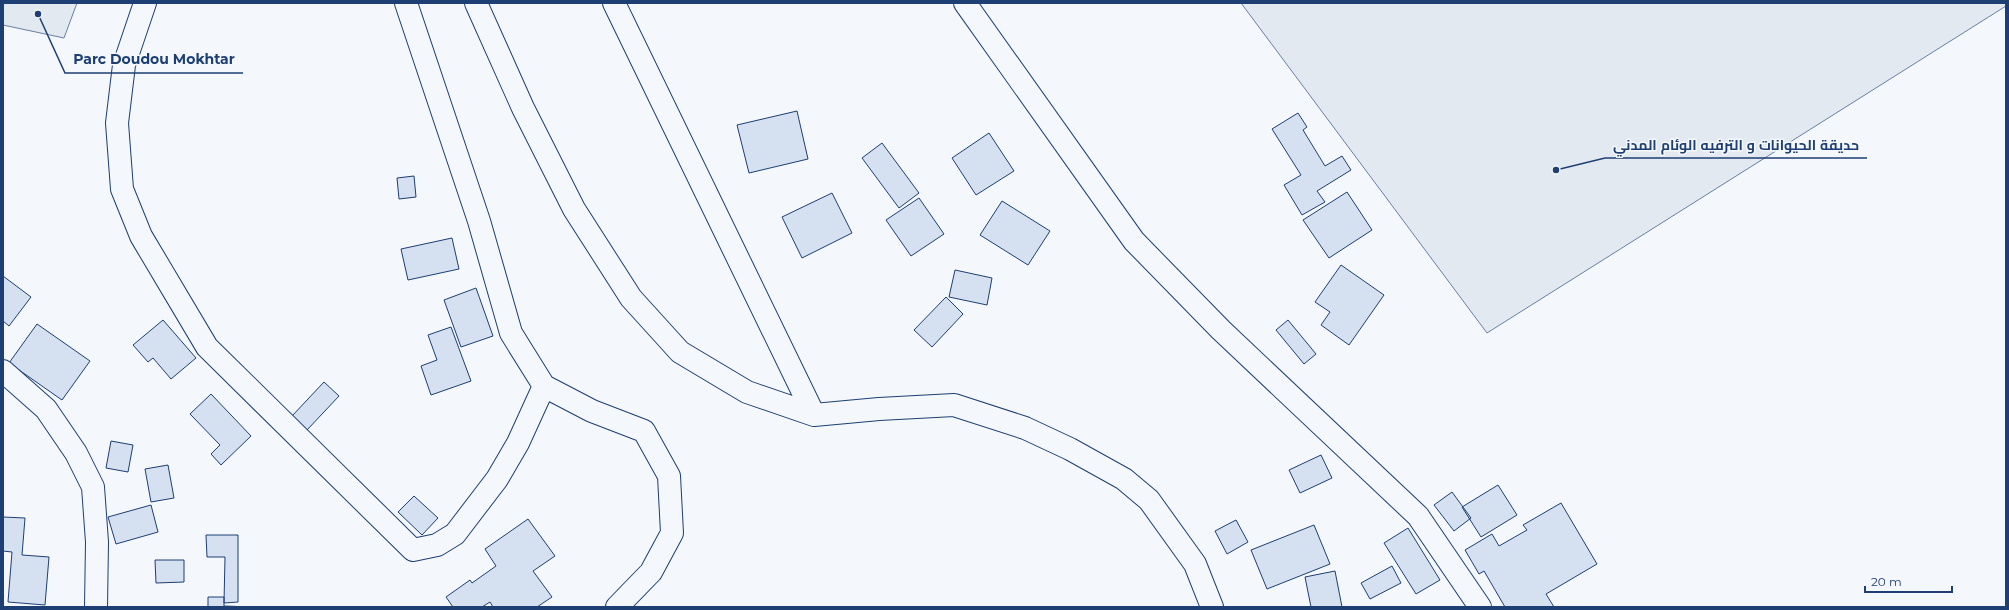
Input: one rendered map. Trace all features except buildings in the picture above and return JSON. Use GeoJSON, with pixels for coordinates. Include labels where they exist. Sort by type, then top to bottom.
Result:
{"type":"FeatureCollection","features":[{"type":"Feature","properties":{"kind":"street"},"geometry":{"type":"LineString","coordinates":[[145,3],[124,66],[117,123],[122,189],[141,236],[208,347],[413,550],[437,545],[455,534],[497,479],[518,443],[544,386]]}},
{"type":"Feature","properties":{"kind":"street"},"geometry":{"type":"LineString","coordinates":[[406,3],[479,221],[511,333],[544,386],[592,411],[644,431],[669,476],[672,533],[651,572],[617,607]]}},
{"type":"Feature","properties":{"kind":"street"},"geometry":{"type":"LineString","coordinates":[[476,3],[523,108],[574,208],[631,298],[680,352],[747,392],[814,415],[879,409],[954,405],[1025,428],[1070,449],[1124,479],[1149,500],[1195,564],[1212,607]]}},
{"type":"Feature","properties":{"kind":"street"},"geometry":{"type":"LineString","coordinates":[[614,3],[814,415]]}},
{"type":"Feature","properties":{"kind":"street"},"geometry":{"type":"LineString","coordinates":[[965,3],[1134,240],[1221,330],[1418,516],[1480,607]]}},
{"type":"Feature","properties":{"kind":"street"},"geometry":{"type":"LineString","coordinates":[[3,371],[46,409],[76,453],[93,487],[97,542],[96,607]]}},
{"type":"Feature","properties":{"kind":"shaded area"},"geometry":{"type":"Polygon","coordinates":[[[3,3],[77,3],[64,38],[3,25],[3,3]]]}},
{"type":"Feature","properties":{"kind":"shaded area"},"geometry":{"type":"Polygon","coordinates":[[[1241,3],[2006,3],[2006,6],[1487,333],[1241,3]]]}},
{"type":"Feature","properties":{"kind":"place","name":"Parc Doudou Mokhtar"},"geometry":{"type":"Point","coordinates":[38,14]}},
{"type":"Feature","properties":{"kind":"place","name":"حديقة الحيوانات و الترفيه الوئام المدني"},"geometry":{"type":"Point","coordinates":[1556,170]}}]}
